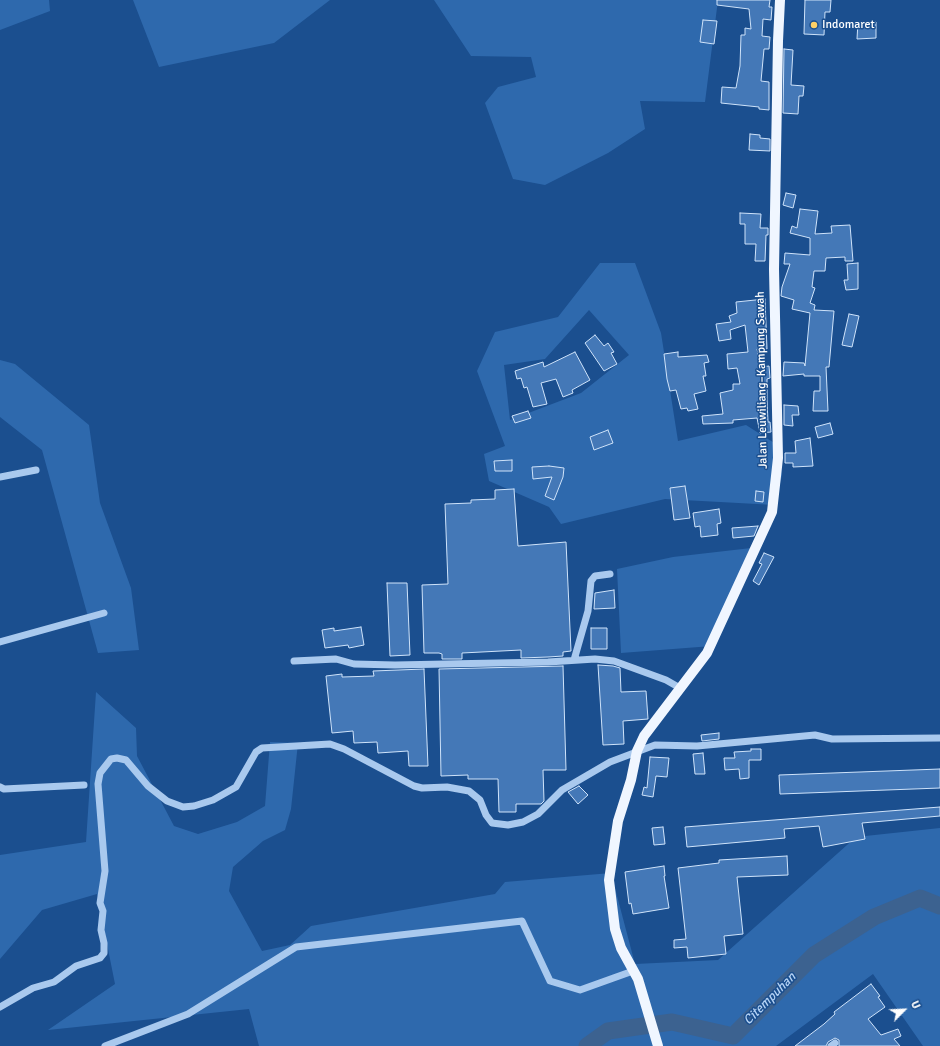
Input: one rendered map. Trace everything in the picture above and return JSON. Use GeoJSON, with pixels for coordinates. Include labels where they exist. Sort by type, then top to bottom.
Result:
{"type":"FeatureCollection","features":[{"type":"Feature","properties":{"kind":"main road","name":"Jalan Leuwiliang–Kampung Sawah"},"geometry":{"type":"LineString","coordinates":[[658,1046],[635,975],[621,948],[615,929],[609,880],[618,821],[631,780],[637,751],[644,736],[707,653],[772,512],[778,458],[774,269],[780,0]]}},
{"type":"Feature","properties":{"kind":"street"},"geometry":{"type":"LineString","coordinates":[[0,477],[36,470]]}},
{"type":"Feature","properties":{"kind":"street"},"geometry":{"type":"LineString","coordinates":[[574,660],[588,611],[591,581],[595,576],[610,574]]}},
{"type":"Feature","properties":{"kind":"street"},"geometry":{"type":"LineString","coordinates":[[0,642],[104,613]]}},
{"type":"Feature","properties":{"kind":"street"},"geometry":{"type":"LineString","coordinates":[[294,661],[336,659],[354,664],[395,665],[595,659],[614,661],[666,680],[680,688]]}},
{"type":"Feature","properties":{"kind":"street"},"geometry":{"type":"LineString","coordinates":[[0,1006],[33,988],[54,982],[76,966],[100,958],[104,953],[101,930],[103,911],[100,903],[105,871],[98,784],[100,773],[111,759],[117,758],[126,760],[148,786],[167,801],[183,807],[194,806],[213,800],[236,787],[256,752],[262,748],[330,744],[344,749],[414,786],[422,788],[447,787],[469,792],[480,800],[486,815],[492,823],[508,825],[523,822],[538,814],[562,790],[610,762],[656,745],[697,746],[815,735],[832,739],[940,738]]}},
{"type":"Feature","properties":{"kind":"street"},"geometry":{"type":"LineString","coordinates":[[0,787],[84,785]]}},
{"type":"Feature","properties":{"kind":"street"},"geometry":{"type":"LineString","coordinates":[[105,1046],[188,1014],[296,947],[522,921],[550,981],[580,990],[635,975]]}},
{"type":"Feature","properties":{"kind":"shaded area"},"geometry":{"type":"Polygon","coordinates":[[[0,0],[49,0],[50,11],[0,30],[0,0]]]}},
{"type":"Feature","properties":{"kind":"shaded area"},"geometry":{"type":"Polygon","coordinates":[[[133,0],[330,0],[274,43],[159,67],[133,0]]]}},
{"type":"Feature","properties":{"kind":"shaded area"},"geometry":{"type":"Polygon","coordinates":[[[434,0],[718,0],[705,102],[640,101],[645,129],[608,153],[545,185],[513,179],[485,103],[498,87],[536,77],[531,57],[471,56],[434,0]]]}},
{"type":"Feature","properties":{"kind":"shaded area"},"geometry":{"type":"Polygon","coordinates":[[[600,263],[635,263],[661,333],[678,441],[746,425],[779,446],[782,475],[775,505],[665,499],[561,524],[549,507],[489,481],[484,454],[505,446],[477,371],[495,332],[558,317],[600,263]],[[589,310],[545,359],[504,365],[510,420],[581,393],[629,355],[589,310]]]}},
{"type":"Feature","properties":{"kind":"shaded area"},"geometry":{"type":"Polygon","coordinates":[[[0,360],[15,364],[89,425],[100,503],[131,588],[139,650],[98,653],[42,450],[0,417],[0,360]]]}},
{"type":"Feature","properties":{"kind":"shaded area"},"geometry":{"type":"Polygon","coordinates":[[[760,547],[712,646],[621,653],[617,569],[673,557],[760,547]]]}},
{"type":"Feature","properties":{"kind":"shaded area"},"geometry":{"type":"Polygon","coordinates":[[[96,692],[136,728],[137,756],[174,826],[198,834],[237,822],[265,806],[270,742],[298,743],[291,809],[285,830],[263,841],[233,867],[229,891],[262,951],[290,945],[311,926],[495,894],[505,882],[611,873],[635,964],[718,960],[856,837],[940,828],[940,1046],[923,1046],[873,974],[776,1046],[259,1046],[249,1009],[48,1030],[115,984],[97,894],[42,910],[0,959],[0,855],[86,842],[96,692]]]}},
{"type":"Feature","properties":{"kind":"building"},"geometry":{"type":"Polygon","coordinates":[[[717,0],[770,0],[769,7],[772,7],[771,20],[763,19],[762,36],[770,37],[769,49],[764,49],[761,81],[769,82],[769,110],[759,109],[759,107],[721,103],[722,87],[736,88],[740,66],[741,35],[745,35],[745,28],[751,29],[749,9],[717,5],[717,0]]]}},
{"type":"Feature","properties":{"kind":"building"},"geometry":{"type":"Polygon","coordinates":[[[805,0],[831,0],[830,12],[825,12],[824,35],[804,34],[805,0]]]}},
{"type":"Feature","properties":{"kind":"building"},"geometry":{"type":"Polygon","coordinates":[[[703,20],[717,21],[714,44],[700,42],[703,20]]]}},
{"type":"Feature","properties":{"kind":"building"},"geometry":{"type":"Polygon","coordinates":[[[858,22],[876,22],[876,38],[857,39],[858,22]]]}},
{"type":"Feature","properties":{"kind":"building"},"geometry":{"type":"Polygon","coordinates":[[[784,49],[793,50],[791,85],[804,86],[803,96],[799,96],[798,114],[783,113],[784,49]]]}},
{"type":"Feature","properties":{"kind":"building"},"geometry":{"type":"Polygon","coordinates":[[[750,134],[760,135],[760,138],[770,139],[770,151],[749,150],[750,134]]]}},
{"type":"Feature","properties":{"kind":"building"},"geometry":{"type":"Polygon","coordinates":[[[786,193],[796,195],[793,208],[783,205],[786,193]]]}},
{"type":"Feature","properties":{"kind":"building"},"geometry":{"type":"Polygon","coordinates":[[[800,209],[818,211],[815,234],[832,233],[831,226],[850,225],[853,261],[845,261],[845,257],[826,258],[825,271],[814,271],[812,287],[815,288],[810,303],[815,305],[814,310],[834,311],[829,367],[826,367],[828,411],[813,411],[814,391],[820,391],[820,376],[804,376],[804,374],[783,376],[784,362],[804,363],[805,366],[810,313],[792,309],[794,300],[781,296],[782,287],[790,264],[784,264],[785,253],[810,255],[810,238],[790,233],[792,226],[797,228],[800,209]]]}},
{"type":"Feature","properties":{"kind":"building"},"geometry":{"type":"Polygon","coordinates":[[[740,213],[761,214],[760,228],[768,228],[768,235],[766,235],[765,261],[755,261],[756,244],[745,244],[745,224],[740,224],[740,213]]]}},
{"type":"Feature","properties":{"kind":"building"},"geometry":{"type":"Polygon","coordinates":[[[858,263],[858,289],[846,290],[844,280],[848,280],[847,264],[858,263]]]}},
{"type":"Feature","properties":{"kind":"building"},"geometry":{"type":"Polygon","coordinates":[[[765,299],[767,349],[757,349],[761,367],[769,366],[770,378],[767,379],[767,400],[768,422],[770,422],[771,432],[760,433],[757,418],[733,420],[733,423],[703,424],[702,416],[723,414],[720,393],[733,390],[733,384],[740,384],[737,368],[728,369],[727,354],[748,352],[745,325],[730,330],[731,339],[719,341],[716,324],[731,322],[729,316],[737,313],[736,302],[765,299]]]}},
{"type":"Feature","properties":{"kind":"building"},"geometry":{"type":"Polygon","coordinates":[[[849,314],[859,316],[852,347],[842,345],[849,314]]]}},
{"type":"Feature","properties":{"kind":"building"},"geometry":{"type":"Polygon","coordinates":[[[595,335],[604,346],[608,343],[614,352],[611,353],[617,364],[604,371],[585,343],[595,335]]]}},
{"type":"Feature","properties":{"kind":"building"},"geometry":{"type":"Polygon","coordinates":[[[575,352],[590,380],[572,390],[573,393],[563,397],[556,379],[541,383],[547,404],[533,407],[527,387],[524,388],[521,378],[517,379],[515,371],[543,362],[544,367],[575,352]]]}},
{"type":"Feature","properties":{"kind":"building"},"geometry":{"type":"Polygon","coordinates":[[[678,352],[678,357],[707,355],[709,362],[704,363],[706,376],[703,376],[706,391],[694,394],[698,409],[688,411],[687,408],[681,409],[676,390],[670,391],[664,354],[678,352]]]}},
{"type":"Feature","properties":{"kind":"building"},"geometry":{"type":"Polygon","coordinates":[[[784,405],[798,406],[799,415],[792,415],[793,426],[784,425],[784,405]]]}},
{"type":"Feature","properties":{"kind":"building"},"geometry":{"type":"Polygon","coordinates":[[[528,411],[531,418],[515,423],[512,416],[528,411]]]}},
{"type":"Feature","properties":{"kind":"building"},"geometry":{"type":"Polygon","coordinates":[[[830,423],[833,434],[818,438],[815,427],[830,423]]]}},
{"type":"Feature","properties":{"kind":"building"},"geometry":{"type":"Polygon","coordinates":[[[608,430],[613,443],[594,450],[590,437],[608,430]]]}},
{"type":"Feature","properties":{"kind":"building"},"geometry":{"type":"Polygon","coordinates":[[[810,438],[813,466],[793,467],[793,463],[785,463],[785,453],[796,453],[795,441],[810,438]]]}},
{"type":"Feature","properties":{"kind":"building"},"geometry":{"type":"Polygon","coordinates":[[[512,460],[512,471],[495,471],[494,461],[512,460]]]}},
{"type":"Feature","properties":{"kind":"building"},"geometry":{"type":"Polygon","coordinates":[[[549,466],[564,468],[563,477],[554,500],[545,496],[552,477],[533,479],[532,467],[549,466]]]}},
{"type":"Feature","properties":{"kind":"building"},"geometry":{"type":"Polygon","coordinates":[[[685,486],[690,518],[674,520],[670,488],[685,486]]]}},
{"type":"Feature","properties":{"kind":"building"},"geometry":{"type":"Polygon","coordinates":[[[514,489],[518,546],[566,542],[571,651],[563,652],[563,656],[521,658],[521,650],[462,653],[462,659],[442,659],[442,654],[439,653],[424,653],[422,585],[448,584],[445,504],[471,503],[471,500],[495,499],[495,490],[514,489]]]}},
{"type":"Feature","properties":{"kind":"building"},"geometry":{"type":"Polygon","coordinates":[[[756,491],[764,492],[763,502],[755,501],[756,491]]]}},
{"type":"Feature","properties":{"kind":"building"},"geometry":{"type":"Polygon","coordinates":[[[719,509],[721,523],[717,524],[718,535],[701,537],[700,526],[695,527],[693,513],[719,509]]]}},
{"type":"Feature","properties":{"kind":"building"},"geometry":{"type":"Polygon","coordinates":[[[758,526],[754,536],[733,538],[732,528],[758,526]]]}},
{"type":"Feature","properties":{"kind":"building"},"geometry":{"type":"Polygon","coordinates":[[[764,553],[774,557],[759,585],[753,581],[762,564],[759,563],[764,553]]]}},
{"type":"Feature","properties":{"kind":"building"},"geometry":{"type":"Polygon","coordinates":[[[387,583],[407,583],[410,655],[390,656],[387,583]]]}},
{"type":"Feature","properties":{"kind":"building"},"geometry":{"type":"Polygon","coordinates":[[[614,590],[615,608],[594,609],[595,593],[614,590]]]}},
{"type":"Feature","properties":{"kind":"building"},"geometry":{"type":"Polygon","coordinates":[[[361,627],[364,645],[349,648],[348,645],[325,648],[322,630],[334,628],[334,631],[361,627]]]}},
{"type":"Feature","properties":{"kind":"building"},"geometry":{"type":"Polygon","coordinates":[[[591,628],[607,628],[607,649],[591,649],[591,628]]]}},
{"type":"Feature","properties":{"kind":"building"},"geometry":{"type":"Polygon","coordinates":[[[598,665],[620,668],[621,692],[646,691],[648,719],[623,721],[624,744],[603,745],[598,665]]]}},
{"type":"Feature","properties":{"kind":"building"},"geometry":{"type":"Polygon","coordinates":[[[563,666],[566,770],[543,770],[544,801],[541,804],[516,804],[516,812],[499,812],[498,779],[468,779],[468,775],[441,776],[439,669],[563,666]]]}},
{"type":"Feature","properties":{"kind":"building"},"geometry":{"type":"Polygon","coordinates":[[[424,669],[428,766],[409,766],[408,751],[378,753],[377,742],[354,743],[353,731],[332,733],[326,676],[342,674],[342,677],[374,676],[373,671],[424,669]]]}},
{"type":"Feature","properties":{"kind":"building"},"geometry":{"type":"Polygon","coordinates":[[[719,733],[719,739],[702,741],[701,735],[719,733]]]}},
{"type":"Feature","properties":{"kind":"building"},"geometry":{"type":"Polygon","coordinates":[[[751,749],[761,749],[761,760],[749,760],[749,778],[740,779],[739,769],[725,770],[724,758],[735,758],[734,752],[751,751],[751,749]]]}},
{"type":"Feature","properties":{"kind":"building"},"geometry":{"type":"Polygon","coordinates":[[[703,753],[705,774],[695,774],[693,754],[703,753]]]}},
{"type":"Feature","properties":{"kind":"building"},"geometry":{"type":"Polygon","coordinates":[[[650,757],[669,758],[667,777],[656,776],[653,797],[642,795],[644,787],[647,788],[650,757]]]}},
{"type":"Feature","properties":{"kind":"building"},"geometry":{"type":"Polygon","coordinates":[[[940,769],[940,788],[780,794],[779,775],[940,769]]]}},
{"type":"Feature","properties":{"kind":"building"},"geometry":{"type":"Polygon","coordinates":[[[579,786],[588,795],[578,804],[568,792],[579,786]]]}},
{"type":"Feature","properties":{"kind":"building"},"geometry":{"type":"Polygon","coordinates":[[[940,807],[940,816],[862,823],[865,839],[823,847],[819,826],[784,829],[785,838],[687,847],[685,827],[940,807]]]}},
{"type":"Feature","properties":{"kind":"building"},"geometry":{"type":"Polygon","coordinates":[[[663,827],[665,844],[654,845],[652,828],[663,827]]]}},
{"type":"Feature","properties":{"kind":"building"},"geometry":{"type":"Polygon","coordinates":[[[787,856],[788,875],[737,877],[743,934],[724,936],[726,954],[688,958],[687,947],[674,948],[674,940],[686,939],[678,868],[719,863],[719,860],[787,856]]]}},
{"type":"Feature","properties":{"kind":"building"},"geometry":{"type":"Polygon","coordinates":[[[664,866],[669,908],[633,914],[631,903],[629,904],[625,872],[664,866]]]}},
{"type":"Feature","properties":{"kind":"building"},"geometry":{"type":"Polygon","coordinates":[[[871,984],[880,996],[878,997],[885,1007],[868,1019],[881,1035],[898,1029],[901,1036],[894,1039],[900,1046],[839,1046],[839,1040],[835,1038],[828,1042],[826,1046],[795,1046],[824,1024],[835,1014],[834,1012],[871,984]]]}},
{"type":"Feature","properties":{"kind":"waterway","name":"Citempuhan"},"geometry":{"type":"LineString","coordinates":[[587,1046],[608,1031],[672,1022],[733,1036],[814,955],[874,917],[920,898],[940,906]]}},
{"type":"Feature","properties":{"kind":"place","name":"Indomaret"},"geometry":{"type":"Point","coordinates":[814,25]}}]}
